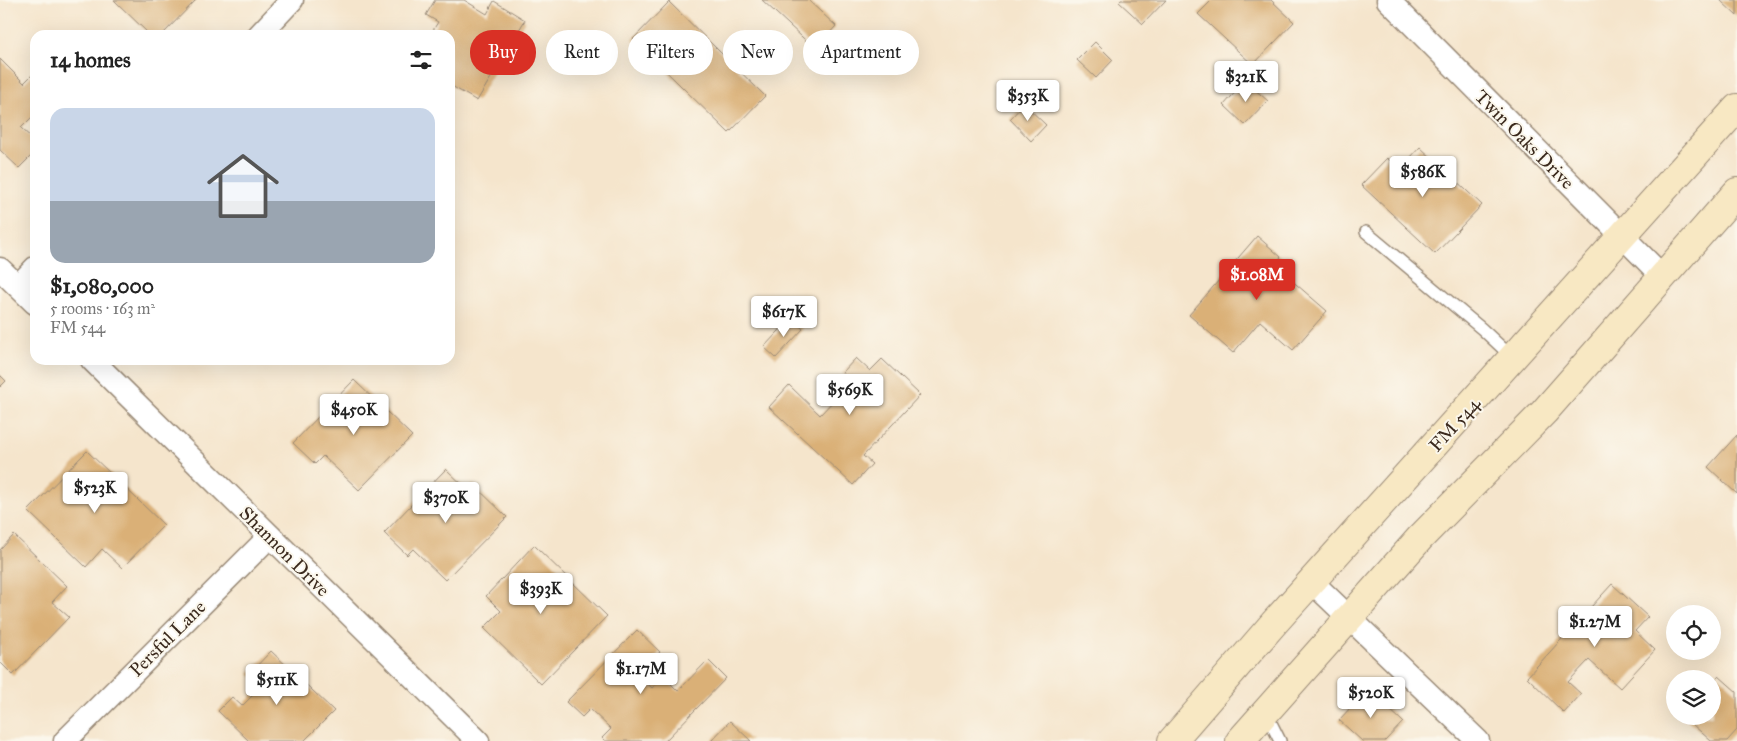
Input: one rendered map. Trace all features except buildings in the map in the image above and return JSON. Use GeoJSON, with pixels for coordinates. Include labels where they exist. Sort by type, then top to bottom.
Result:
{"type":"FeatureCollection","features":[{"type":"Feature","properties":{"kind":"main road","name":"FM 544"},"geometry":{"type":"LineString","coordinates":[[1172,741],[1737,108]]}},
{"type":"Feature","properties":{"kind":"main road"},"geometry":{"type":"LineString","coordinates":[[1240,741],[1420,538],[1544,412],[1737,192]]}},
{"type":"Feature","properties":{"kind":"street"},"geometry":{"type":"LineString","coordinates":[[264,30],[292,0]]}},
{"type":"Feature","properties":{"kind":"street","name":"Twin Oaks Drive"},"geometry":{"type":"LineString","coordinates":[[1388,0],[1663,277]]}},
{"type":"Feature","properties":{"kind":"street"},"geometry":{"type":"LineString","coordinates":[[0,269],[30,298]]}},
{"type":"Feature","properties":{"kind":"street"},"geometry":{"type":"LineString","coordinates":[[18,286],[30,273]]}},
{"type":"Feature","properties":{"kind":"street","name":"Shannon Drive"},"geometry":{"type":"LineString","coordinates":[[97,365],[478,741]]}},
{"type":"Feature","properties":{"kind":"street","name":"Persful Lane"},"geometry":{"type":"LineString","coordinates":[[65,741],[270,536]]}},
{"type":"Feature","properties":{"kind":"street"},"geometry":{"type":"LineString","coordinates":[[1312,582],[1478,741]]}},
{"type":"Feature","properties":{"kind":"lane"},"geometry":{"type":"LineString","coordinates":[[1366,232],[1514,358]]}},
{"type":"Feature","properties":{"kind":"lane"},"geometry":{"type":"LineString","coordinates":[[1266,712],[1280,741]]}}]}
